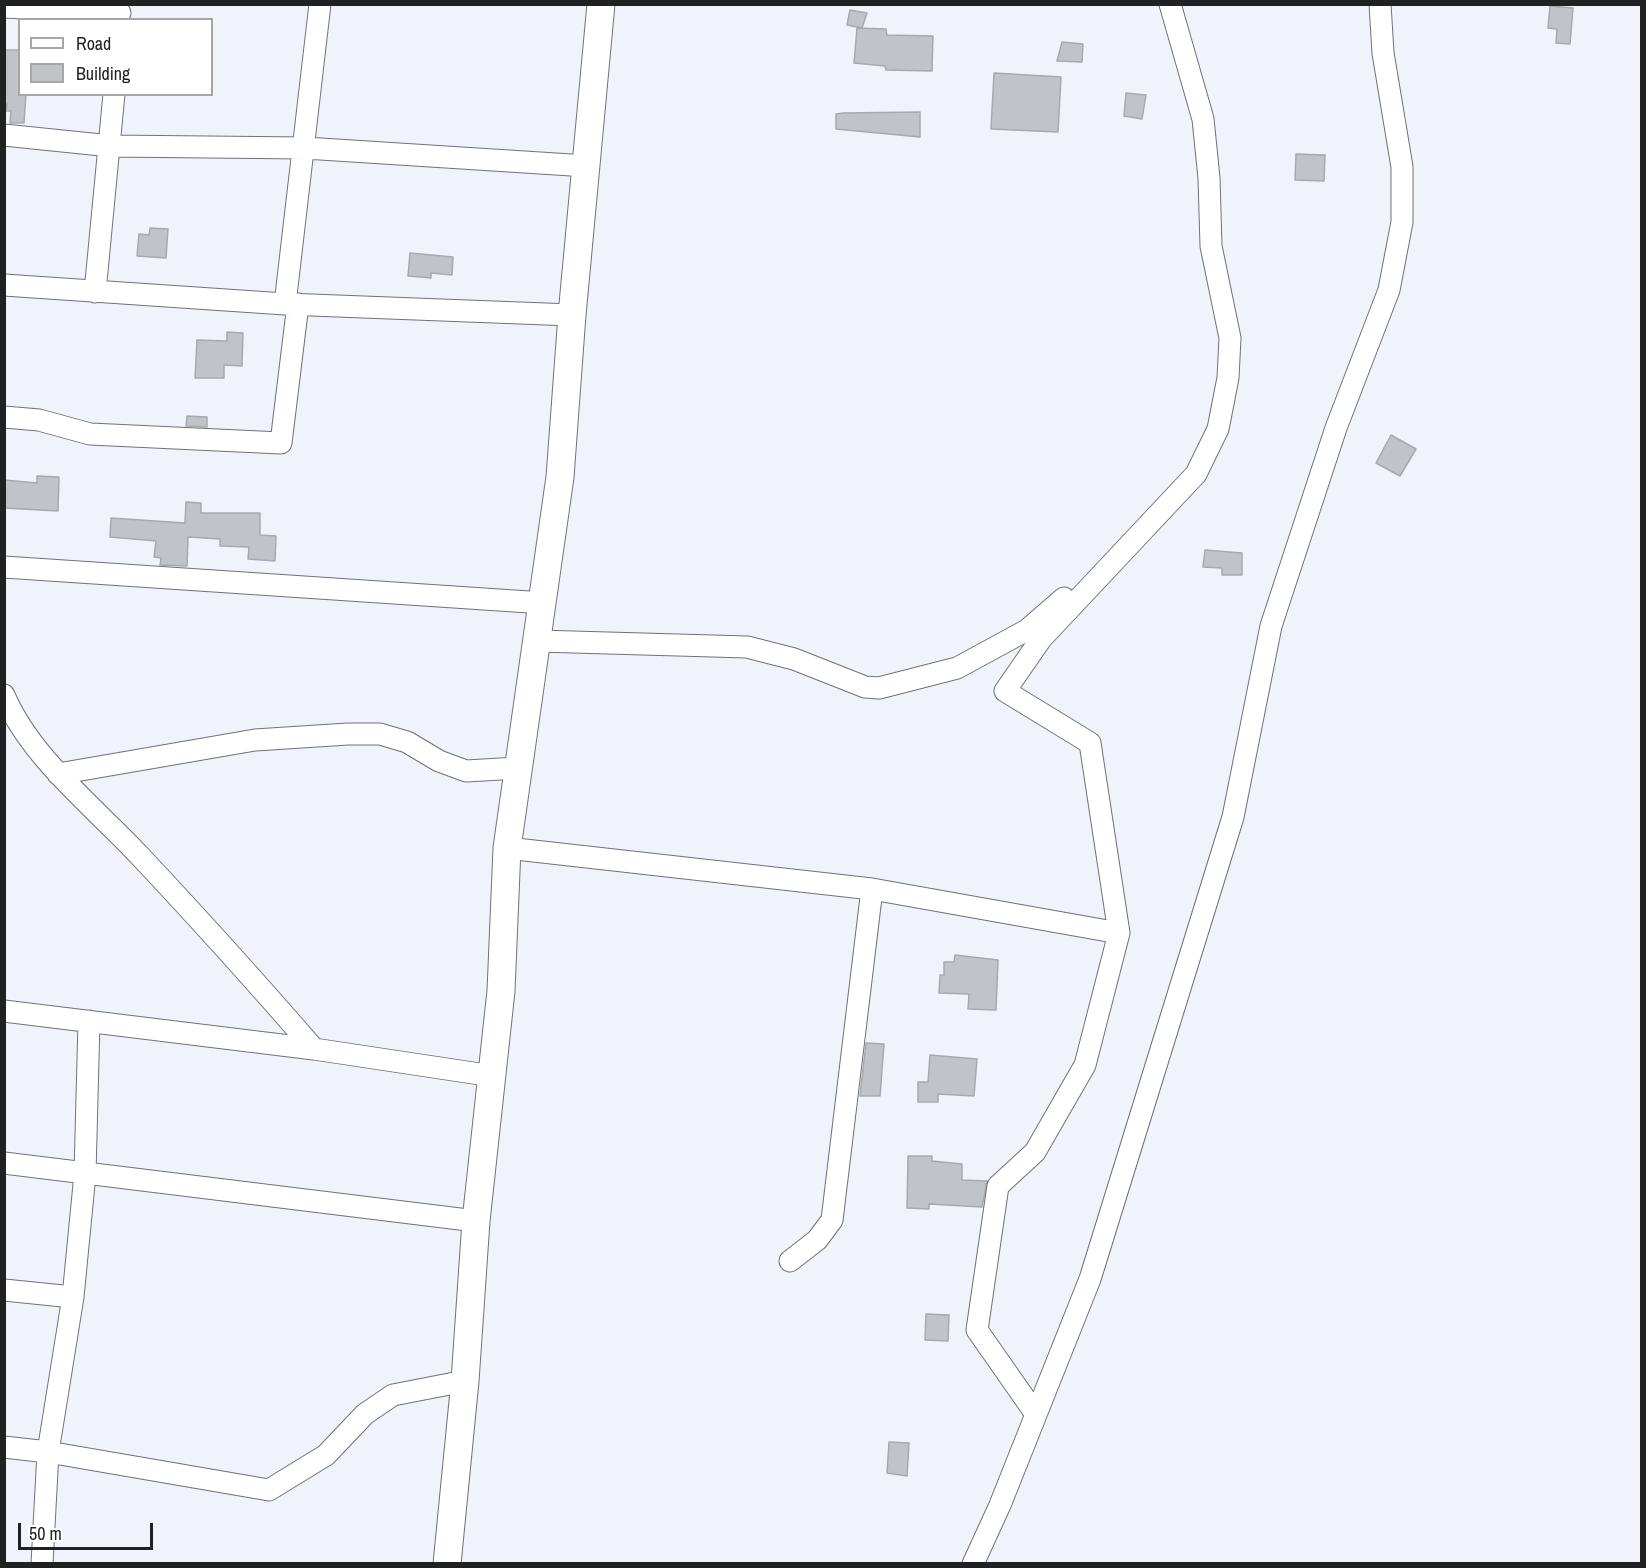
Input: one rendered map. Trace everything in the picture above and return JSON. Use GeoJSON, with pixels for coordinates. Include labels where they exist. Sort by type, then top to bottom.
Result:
{"type":"FeatureCollection","features":[{"type":"Feature","properties":{"kind":"street"},"geometry":{"type":"LineString","coordinates":[[4,417],[39,420],[90,434],[281,443],[305,148],[320,4]]}},
{"type":"Feature","properties":{"kind":"street"},"geometry":{"type":"LineString","coordinates":[[447,1563],[465,1381],[476,1221],[501,991],[507,848],[544,603],[560,477],[572,315],[601,4]]}},
{"type":"Feature","properties":{"kind":"street"},"geometry":{"type":"LineString","coordinates":[[538,641],[747,647],[794,659],[865,687],[879,688],[957,668],[1027,630],[1128,545],[1165,510],[1196,474],[1218,429],[1228,378],[1230,338],[1211,246],[1209,178],[1203,119],[1170,4]]}},
{"type":"Feature","properties":{"kind":"street"},"geometry":{"type":"LineString","coordinates":[[973,1563],[1000,1505],[1090,1279],[1233,817],[1271,626],[1298,537],[1336,428],[1389,290],[1402,222],[1402,167],[1383,53],[1380,4]]}},
{"type":"Feature","properties":{"kind":"street"},"geometry":{"type":"LineString","coordinates":[[4,7],[120,12]]}},
{"type":"Feature","properties":{"kind":"street"},"geometry":{"type":"LineString","coordinates":[[95,292],[111,146],[114,96]]}},
{"type":"Feature","properties":{"kind":"street"},"geometry":{"type":"LineString","coordinates":[[4,135],[111,146],[305,148],[587,166]]}},
{"type":"Feature","properties":{"kind":"street"},"geometry":{"type":"LineString","coordinates":[[4,285],[292,304],[572,315]]}},
{"type":"Feature","properties":{"kind":"street"},"geometry":{"type":"LineString","coordinates":[[1035,1413],[977,1330],[998,1186],[1035,1152],[1085,1065],[1119,933],[1090,743],[1005,691],[1041,639],[1128,545]]}},
{"type":"Feature","properties":{"kind":"street"},"geometry":{"type":"LineString","coordinates":[[4,567],[544,603]]}},
{"type":"Feature","properties":{"kind":"street"},"geometry":{"type":"LineString","coordinates":[[7,706],[58,774],[220,941],[314,1049]]}},
{"type":"Feature","properties":{"kind":"street"},"geometry":{"type":"LineString","coordinates":[[58,774],[255,740],[348,734],[380,734],[407,742],[439,761],[466,771],[518,768]]}},
{"type":"Feature","properties":{"kind":"street"},"geometry":{"type":"LineString","coordinates":[[507,848],[872,889],[1119,933]]}},
{"type":"Feature","properties":{"kind":"street"},"geometry":{"type":"LineString","coordinates":[[790,1261],[817,1240],[832,1220],[872,889]]}},
{"type":"Feature","properties":{"kind":"street"},"geometry":{"type":"LineString","coordinates":[[4,1011],[314,1049],[493,1076]]}},
{"type":"Feature","properties":{"kind":"street"},"geometry":{"type":"LineString","coordinates":[[42,1563],[48,1452],[73,1297],[85,1174],[89,1021]]}},
{"type":"Feature","properties":{"kind":"street"},"geometry":{"type":"LineString","coordinates":[[4,1164],[476,1221]]}},
{"type":"Feature","properties":{"kind":"street"},"geometry":{"type":"LineString","coordinates":[[4,1290],[73,1297]]}},
{"type":"Feature","properties":{"kind":"street"},"geometry":{"type":"LineString","coordinates":[[4,1447],[48,1452],[269,1490],[326,1455],[365,1414],[393,1395],[465,1381]]}},
{"type":"Feature","properties":{"kind":"building"},"geometry":{"type":"Polygon","coordinates":[[[1550,6],[1573,8],[1570,44],[1556,43],[1557,29],[1548,28],[1550,6]]]}},
{"type":"Feature","properties":{"kind":"building"},"geometry":{"type":"Polygon","coordinates":[[[850,10],[867,13],[862,28],[847,25],[850,10]]]}},
{"type":"Feature","properties":{"kind":"building"},"geometry":{"type":"Polygon","coordinates":[[[857,28],[886,29],[887,35],[933,36],[932,71],[886,70],[885,66],[854,63],[857,28]]]}},
{"type":"Feature","properties":{"kind":"building"},"geometry":{"type":"Polygon","coordinates":[[[1062,42],[1083,44],[1082,62],[1057,61],[1062,42]]]}},
{"type":"Feature","properties":{"kind":"building"},"geometry":{"type":"Polygon","coordinates":[[[4,50],[18,50],[18,96],[26,96],[24,123],[10,123],[11,111],[6,111],[7,104],[4,104],[4,50]]]}},
{"type":"Feature","properties":{"kind":"building"},"geometry":{"type":"Polygon","coordinates":[[[994,73],[1061,77],[1058,132],[991,129],[994,73]]]}},
{"type":"Feature","properties":{"kind":"building"},"geometry":{"type":"Polygon","coordinates":[[[1126,93],[1146,95],[1142,119],[1124,116],[1126,93]]]}},
{"type":"Feature","properties":{"kind":"building"},"geometry":{"type":"Polygon","coordinates":[[[920,112],[920,137],[836,129],[836,114],[920,112]]]}},
{"type":"Feature","properties":{"kind":"building"},"geometry":{"type":"Polygon","coordinates":[[[1296,154],[1325,155],[1324,181],[1295,180],[1296,154]]]}},
{"type":"Feature","properties":{"kind":"building"},"geometry":{"type":"Polygon","coordinates":[[[150,228],[168,229],[166,258],[137,256],[139,234],[149,235],[150,228]]]}},
{"type":"Feature","properties":{"kind":"building"},"geometry":{"type":"Polygon","coordinates":[[[410,253],[453,257],[452,275],[431,273],[431,278],[408,276],[410,253]]]}},
{"type":"Feature","properties":{"kind":"building"},"geometry":{"type":"Polygon","coordinates":[[[227,332],[243,333],[242,366],[224,365],[224,378],[195,378],[197,340],[227,341],[227,332]]]}},
{"type":"Feature","properties":{"kind":"building"},"geometry":{"type":"Polygon","coordinates":[[[187,416],[207,417],[207,427],[186,426],[187,416]]]}},
{"type":"Feature","properties":{"kind":"building"},"geometry":{"type":"Polygon","coordinates":[[[1391,435],[1416,449],[1400,476],[1376,463],[1391,435]]]}},
{"type":"Feature","properties":{"kind":"building"},"geometry":{"type":"Polygon","coordinates":[[[37,476],[59,477],[58,511],[4,508],[4,480],[37,483],[37,476]]]}},
{"type":"Feature","properties":{"kind":"building"},"geometry":{"type":"Polygon","coordinates":[[[186,502],[201,503],[201,513],[260,513],[260,535],[276,536],[275,561],[248,559],[249,547],[220,546],[220,539],[188,537],[187,566],[160,565],[161,558],[154,557],[156,541],[110,537],[111,518],[185,523],[186,502]]]}},
{"type":"Feature","properties":{"kind":"building"},"geometry":{"type":"Polygon","coordinates":[[[1205,550],[1242,553],[1242,575],[1222,575],[1222,568],[1203,567],[1205,550]]]}},
{"type":"Feature","properties":{"kind":"building"},"geometry":{"type":"Polygon","coordinates":[[[955,955],[998,960],[996,1010],[968,1009],[969,994],[939,993],[940,975],[944,975],[944,962],[954,962],[955,955]]]}},
{"type":"Feature","properties":{"kind":"building"},"geometry":{"type":"Polygon","coordinates":[[[866,1043],[884,1044],[880,1096],[860,1096],[866,1043]]]}},
{"type":"Feature","properties":{"kind":"building"},"geometry":{"type":"Polygon","coordinates":[[[930,1055],[977,1059],[974,1096],[938,1094],[938,1102],[918,1102],[918,1082],[928,1082],[930,1055]]]}},
{"type":"Feature","properties":{"kind":"building"},"geometry":{"type":"Polygon","coordinates":[[[908,1156],[932,1156],[932,1161],[962,1164],[962,1180],[987,1181],[982,1207],[929,1204],[929,1209],[907,1208],[908,1156]]]}},
{"type":"Feature","properties":{"kind":"building"},"geometry":{"type":"Polygon","coordinates":[[[926,1314],[949,1315],[948,1341],[925,1340],[926,1314]]]}},
{"type":"Feature","properties":{"kind":"building"},"geometry":{"type":"Polygon","coordinates":[[[889,1442],[909,1443],[907,1476],[887,1473],[889,1442]]]}}]}
